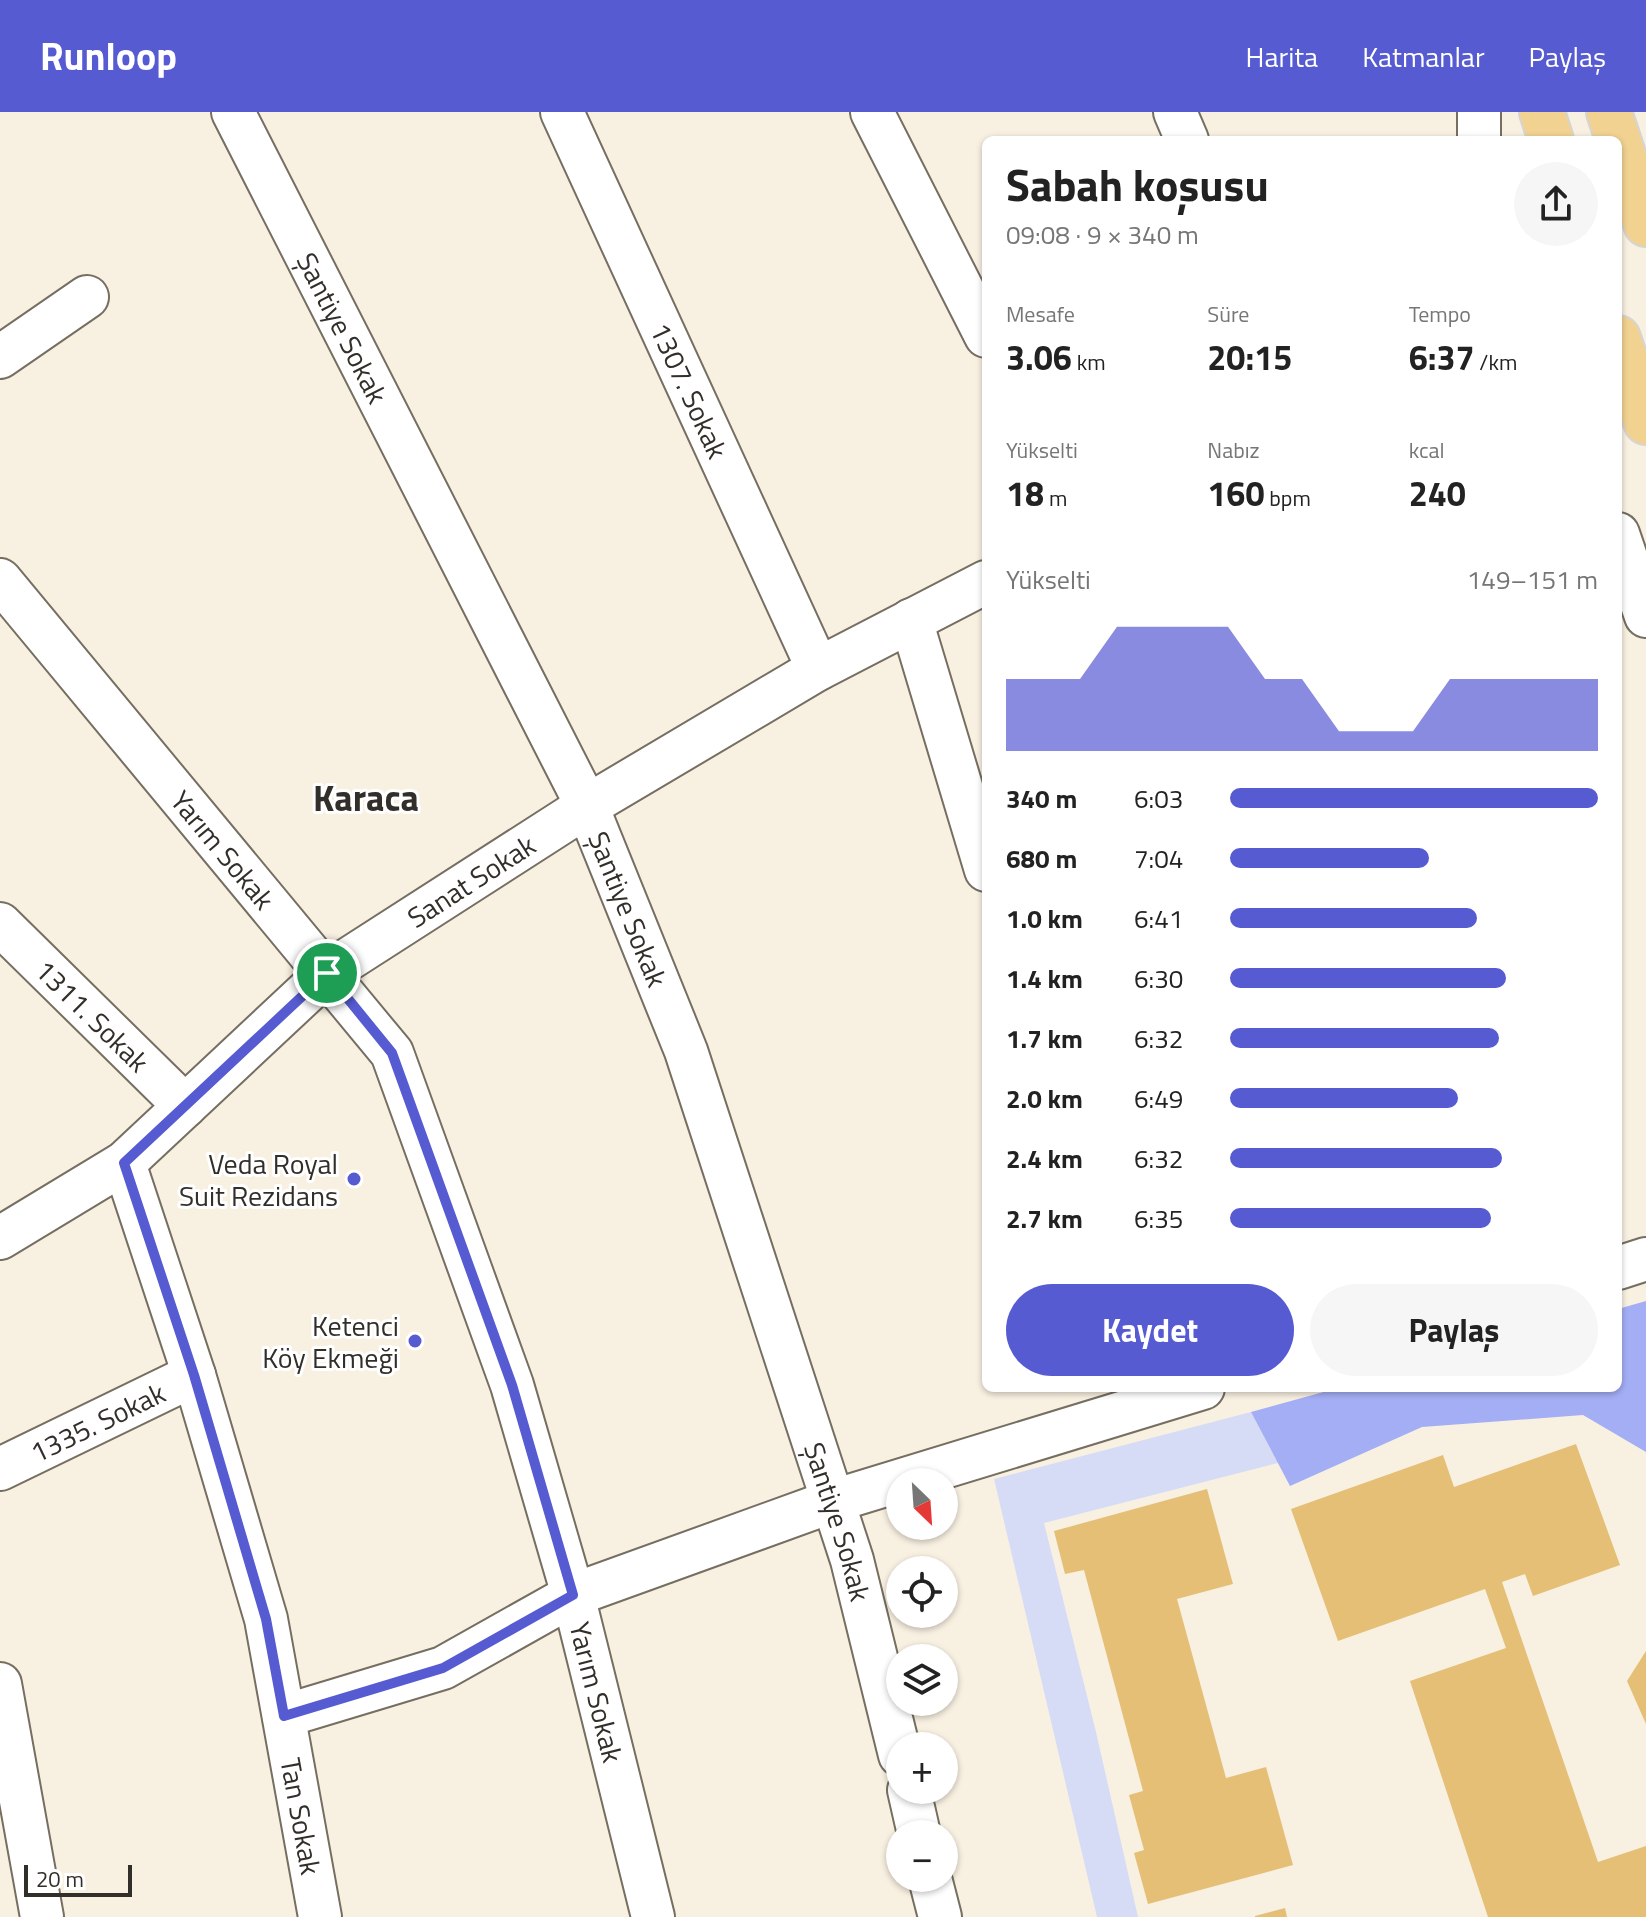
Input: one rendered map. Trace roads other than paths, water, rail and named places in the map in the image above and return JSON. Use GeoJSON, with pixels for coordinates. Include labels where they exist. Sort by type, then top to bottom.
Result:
{"type":"FeatureCollection","features":[{"type":"Feature","properties":{"kind":"main road"},"geometry":{"type":"LineString","coordinates":[[1542,112],[1550,136]]}},
{"type":"Feature","properties":{"kind":"main road"},"geometry":{"type":"LineString","coordinates":[[1609,112],[1617,136]]}},
{"type":"Feature","properties":{"kind":"main road"},"geometry":{"type":"LineString","coordinates":[[1622,151],[1646,224]]}},
{"type":"Feature","properties":{"kind":"main road"},"geometry":{"type":"LineString","coordinates":[[1622,350],[1646,422]]}},
{"type":"Feature","properties":{"kind":"street","name":"Şantiye Sokak"},"geometry":{"type":"LineString","coordinates":[[233,112],[587,806],[686,1051],[852,1560],[894,1732]]}},
{"type":"Feature","properties":{"kind":"street","name":"1307. Sokak"},"geometry":{"type":"LineString","coordinates":[[562,112],[818,669]]}},
{"type":"Feature","properties":{"kind":"street"},"geometry":{"type":"LineString","coordinates":[[872,112],[982,328]]}},
{"type":"Feature","properties":{"kind":"street"},"geometry":{"type":"LineString","coordinates":[[1175,112],[1185,136]]}},
{"type":"Feature","properties":{"kind":"street"},"geometry":{"type":"LineString","coordinates":[[1479,112],[1479,136]]}},
{"type":"Feature","properties":{"kind":"street"},"geometry":{"type":"LineString","coordinates":[[0,357],[87,297]]}},
{"type":"Feature","properties":{"kind":"street"},"geometry":{"type":"LineString","coordinates":[[1622,546],[1646,616]]}},
{"type":"Feature","properties":{"kind":"street","name":"Yarım Sokak"},"geometry":{"type":"LineString","coordinates":[[0,580],[392,1053],[512,1385],[573,1595],[653,1917]]}},
{"type":"Feature","properties":{"kind":"street","name":"Sanat Sokak"},"geometry":{"type":"LineString","coordinates":[[0,1238],[124,1163],[327,973],[587,806],[818,669],[982,584]]}},
{"type":"Feature","properties":{"kind":"street"},"geometry":{"type":"LineString","coordinates":[[911,620],[982,857]]}},
{"type":"Feature","properties":{"kind":"street","name":"1311. Sokak"},"geometry":{"type":"LineString","coordinates":[[0,924],[185,1106]]}},
{"type":"Feature","properties":{"kind":"street","name":"Tan Sokak"},"geometry":{"type":"LineString","coordinates":[[124,1163],[194,1375],[266,1619],[320,1917]]}},
{"type":"Feature","properties":{"kind":"street"},"geometry":{"type":"LineString","coordinates":[[1622,1267],[1646,1259]]}},
{"type":"Feature","properties":{"kind":"street","name":"1335. Sokak"},"geometry":{"type":"LineString","coordinates":[[0,1469],[194,1375]]}},
{"type":"Feature","properties":{"kind":"street"},"geometry":{"type":"LineString","coordinates":[[284,1716],[443,1668],[573,1595],[833,1501],[1144,1396],[1174,1392]]}},
{"type":"Feature","properties":{"kind":"street"},"geometry":{"type":"LineString","coordinates":[[1,1694],[42,1917]]}},
{"type":"Feature","properties":{"kind":"street"},"geometry":{"type":"LineString","coordinates":[[934,1892],[940,1917]]}},
{"type":"Feature","properties":{"kind":"place","name":"Veda Royal Suit Rezidans"},"geometry":{"type":"Point","coordinates":[354,1179]}},
{"type":"Feature","properties":{"kind":"place","name":"Ketenci Köy Ekmeği"},"geometry":{"type":"Point","coordinates":[415,1341]}},
{"type":"Feature","properties":{"kind":"district","name":"Karaca"},"geometry":{"type":"Point","coordinates":[366,797]}}]}
